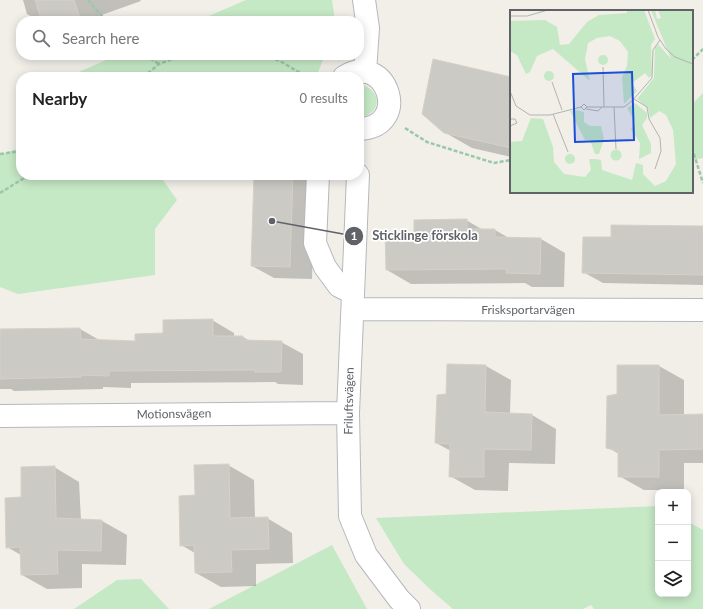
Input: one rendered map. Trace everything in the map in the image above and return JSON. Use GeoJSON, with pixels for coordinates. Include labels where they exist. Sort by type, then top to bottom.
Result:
{"type":"FeatureCollection","features":[{"type":"Feature","properties":{"kind":"street"},"geometry":{"type":"LineString","coordinates":[[364,0],[368,28],[365,72],[382,80],[390,97],[386,115],[375,126],[364,129]]}},
{"type":"Feature","properties":{"kind":"street"},"geometry":{"type":"LineString","coordinates":[[318,180],[315,243],[325,267],[339,286],[353,301]]}},
{"type":"Feature","properties":{"kind":"street","name":"Friluftsvägen"},"geometry":{"type":"LineString","coordinates":[[358,180],[348,413],[350,516],[366,555],[399,599],[409,609]]}},
{"type":"Feature","properties":{"kind":"street","name":"Frisksportarvägen"},"geometry":{"type":"LineString","coordinates":[[353,301],[703,310]]}},
{"type":"Feature","properties":{"kind":"street","name":"Motionsvägen"},"geometry":{"type":"LineString","coordinates":[[0,416],[348,413]]}},
{"type":"Feature","properties":{"kind":"path"},"geometry":{"type":"LineString","coordinates":[[88,0],[102,16]]}},
{"type":"Feature","properties":{"kind":"path"},"geometry":{"type":"LineString","coordinates":[[693,59],[703,49]]}},
{"type":"Feature","properties":{"kind":"path"},"geometry":{"type":"LineString","coordinates":[[153,60],[160,64]]}},
{"type":"Feature","properties":{"kind":"path"},"geometry":{"type":"LineString","coordinates":[[150,72],[160,64],[170,60]]}},
{"type":"Feature","properties":{"kind":"path"},"geometry":{"type":"LineString","coordinates":[[277,60],[299,72]]}},
{"type":"Feature","properties":{"kind":"path"},"geometry":{"type":"LineString","coordinates":[[386,115],[427,142],[494,163],[510,160]]}},
{"type":"Feature","properties":{"kind":"path"},"geometry":{"type":"LineString","coordinates":[[693,151],[703,183]]}},
{"type":"Feature","properties":{"kind":"path"},"geometry":{"type":"LineString","coordinates":[[0,154],[16,152]]}},
{"type":"Feature","properties":{"kind":"path"},"geometry":{"type":"LineString","coordinates":[[0,193],[21,180]]}},
{"type":"Feature","properties":{"kind":"green space"},"geometry":{"type":"Polygon","coordinates":[[[246,0],[332,0],[334,16],[209,16],[246,0]]]}},
{"type":"Feature","properties":{"kind":"green space"},"geometry":{"type":"Polygon","coordinates":[[[106,60],[323,60],[318,72],[79,72],[106,60]]]}},
{"type":"Feature","properties":{"kind":"green space"},"geometry":{"type":"Polygon","coordinates":[[[364,86],[373,91],[377,102],[372,112],[364,116],[364,86]]]}},
{"type":"Feature","properties":{"kind":"green space"},"geometry":{"type":"Polygon","coordinates":[[[703,93],[703,158],[693,160],[693,103],[703,93]]]}},
{"type":"Feature","properties":{"kind":"green space"},"geometry":{"type":"Polygon","coordinates":[[[16,149],[16,180],[163,180],[177,200],[155,229],[155,275],[18,294],[0,287],[0,155],[16,149]]]}},
{"type":"Feature","properties":{"kind":"green space"},"geometry":{"type":"Polygon","coordinates":[[[655,506],[655,597],[691,597],[691,524],[703,530],[703,609],[594,609],[591,605],[583,609],[453,609],[404,564],[376,518],[655,506]]]}},
{"type":"Feature","properties":{"kind":"green space"},"geometry":{"type":"Polygon","coordinates":[[[332,545],[367,609],[209,609],[332,545]]]}},
{"type":"Feature","properties":{"kind":"green space"},"geometry":{"type":"Polygon","coordinates":[[[141,579],[169,609],[74,609],[117,580],[141,579]]]}},
{"type":"Feature","properties":{"kind":"building"},"geometry":{"type":"Polygon","coordinates":[[[35,0],[74,0],[79,16],[40,16],[35,0]]]}},
{"type":"Feature","properties":{"kind":"building"},"geometry":{"type":"Polygon","coordinates":[[[433,59],[510,77],[510,148],[444,133],[422,114],[433,59]]]}},
{"type":"Feature","properties":{"kind":"building"},"geometry":{"type":"Polygon","coordinates":[[[254,180],[293,180],[290,267],[251,266],[254,180]]]}},
{"type":"Feature","properties":{"kind":"building"},"geometry":{"type":"Polygon","coordinates":[[[467,219],[467,229],[495,229],[495,237],[541,238],[540,274],[506,273],[507,269],[386,270],[385,232],[414,232],[414,220],[467,219]]]}},
{"type":"Feature","properties":{"kind":"building"},"geometry":{"type":"Polygon","coordinates":[[[611,225],[703,226],[703,275],[582,273],[583,237],[611,237],[611,225]]]}},
{"type":"Feature","properties":{"kind":"building"},"geometry":{"type":"Polygon","coordinates":[[[213,319],[213,336],[243,336],[243,340],[282,341],[281,372],[255,372],[255,370],[109,371],[109,376],[81,375],[81,377],[0,379],[0,329],[80,328],[81,339],[135,341],[135,334],[163,333],[163,320],[213,319]]]}},
{"type":"Feature","properties":{"kind":"building"},"geometry":{"type":"Polygon","coordinates":[[[447,364],[486,365],[485,412],[532,414],[531,450],[484,449],[484,477],[449,477],[450,444],[435,443],[437,395],[446,394],[447,364]]]}},
{"type":"Feature","properties":{"kind":"building"},"geometry":{"type":"Polygon","coordinates":[[[617,365],[659,365],[659,415],[703,414],[703,449],[659,450],[659,477],[618,477],[618,451],[606,448],[607,396],[617,394],[617,365]]]}},
{"type":"Feature","properties":{"kind":"building"},"geometry":{"type":"Polygon","coordinates":[[[229,464],[230,518],[268,517],[269,549],[231,550],[232,572],[195,573],[194,545],[180,546],[179,496],[195,495],[194,465],[229,464]]]}},
{"type":"Feature","properties":{"kind":"building"},"geometry":{"type":"Polygon","coordinates":[[[55,466],[56,518],[102,520],[101,551],[57,550],[58,574],[21,575],[20,547],[6,548],[5,498],[21,497],[21,467],[55,466]]]}},
{"type":"Feature","properties":{"kind":"place","name":"Sticklinge förskola"},"geometry":{"type":"Point","coordinates":[272,221]}}]}
